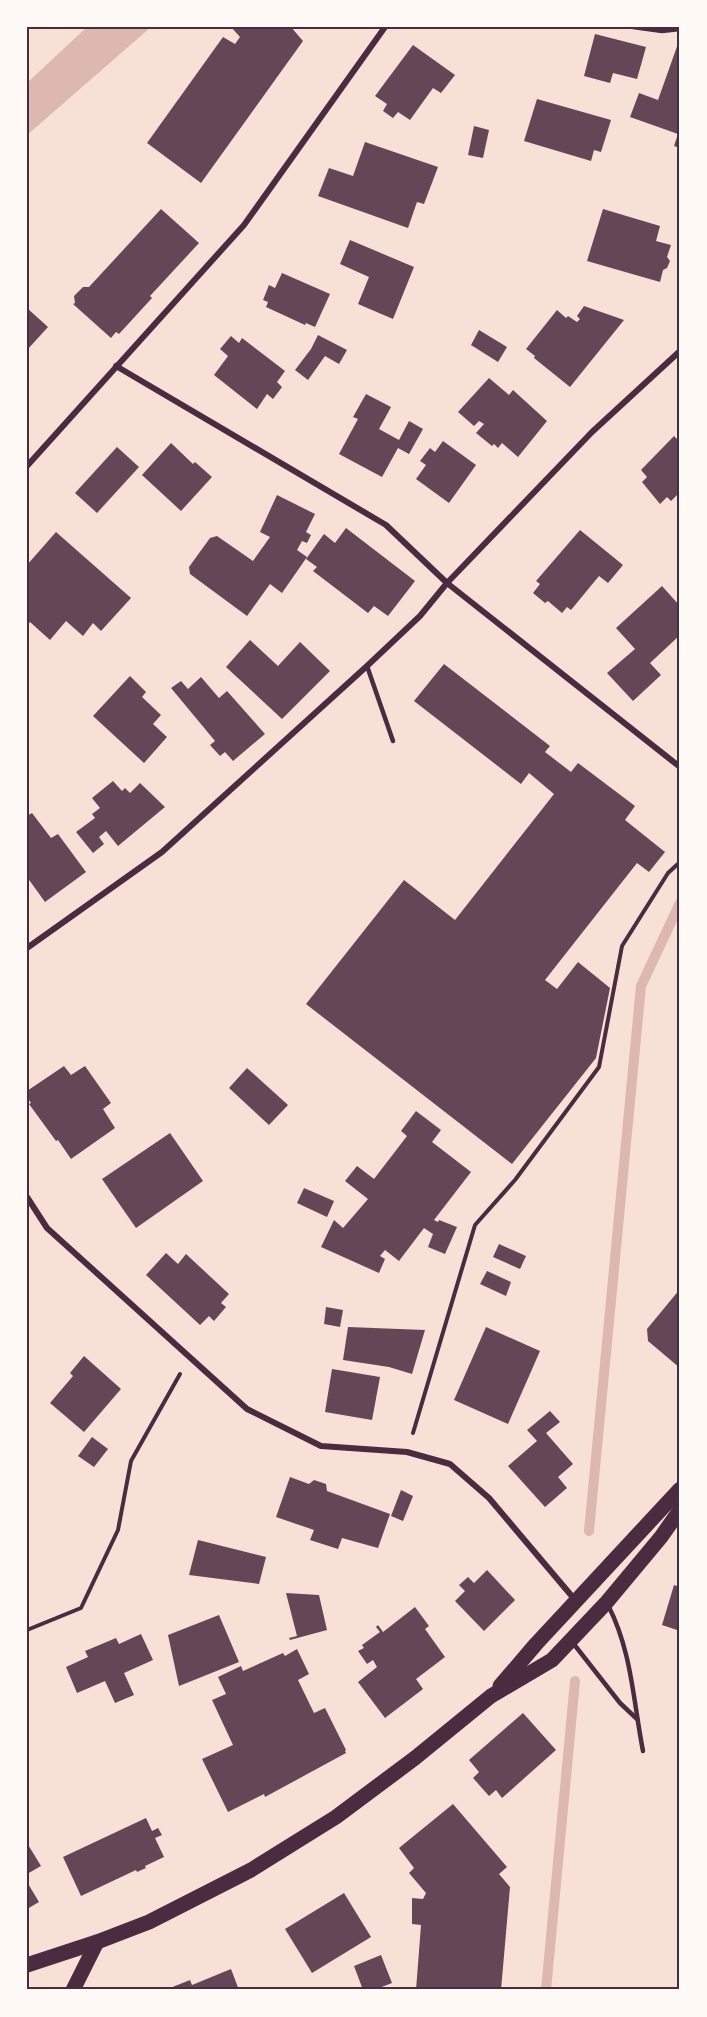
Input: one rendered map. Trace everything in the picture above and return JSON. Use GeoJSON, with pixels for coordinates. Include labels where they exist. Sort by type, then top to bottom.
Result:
{"type":"FeatureCollection","features":[{"type":"Feature","properties":{"kind":"main road"},"geometry":{"type":"LineString","coordinates":[[491,1696],[536,1644],[680,1489]]}},
{"type":"Feature","properties":{"kind":"main road"},"geometry":{"type":"LineString","coordinates":[[27,1965],[149,1922],[195,1900],[251,1870],[336,1817],[415,1758],[491,1696],[552,1660],[606,1603],[661,1537],[680,1510]]}},
{"type":"Feature","properties":{"kind":"main road"},"geometry":{"type":"LineString","coordinates":[[73,1990],[96,1942]]}},
{"type":"Feature","properties":{"kind":"street"},"geometry":{"type":"LineString","coordinates":[[27,466],[244,225],[385,27]]}},
{"type":"Feature","properties":{"kind":"street"},"geometry":{"type":"LineString","coordinates":[[27,948],[162,852],[367,666],[420,616],[447,583],[592,432],[680,351]]}},
{"type":"Feature","properties":{"kind":"street"},"geometry":{"type":"LineString","coordinates":[[116,366],[386,525],[447,583],[680,767]]}},
{"type":"Feature","properties":{"kind":"street"},"geometry":{"type":"LineString","coordinates":[[27,1197],[47,1228],[247,1409],[321,1446],[407,1452],[450,1464],[489,1498],[576,1601]]}},
{"type":"Feature","properties":{"kind":"lane"},"geometry":{"type":"LineString","coordinates":[[633,27],[662,31],[680,29]]}},
{"type":"Feature","properties":{"kind":"lane"},"geometry":{"type":"LineString","coordinates":[[367,666],[393,741]]}},
{"type":"Feature","properties":{"kind":"lane"},"geometry":{"type":"LineString","coordinates":[[606,1603],[617,1622],[629,1662],[643,1750]]}},
{"type":"Feature","properties":{"kind":"lane"},"geometry":{"type":"LineString","coordinates":[[571,1641],[620,1703],[637,1719]]}},
{"type":"Feature","properties":{"kind":"path"},"geometry":{"type":"LineString","coordinates":[[407,1452],[475,1225],[515,1180],[599,1067],[622,946],[668,873],[680,862]]}},
{"type":"Feature","properties":{"kind":"path"},"geometry":{"type":"LineString","coordinates":[[27,1630],[81,1608],[118,1530],[131,1461],[190,1357]]}},
{"type":"Feature","properties":{"kind":"shaded area"},"geometry":{"type":"Polygon","coordinates":[[[87,27],[151,27],[27,135],[27,83],[87,27]]]}},
{"type":"Feature","properties":{"kind":"building"},"geometry":{"type":"Polygon","coordinates":[[[231,27],[291,27],[303,41],[201,183],[147,143],[223,37],[235,44],[240,37],[231,27]]]}},
{"type":"Feature","properties":{"kind":"building"},"geometry":{"type":"Polygon","coordinates":[[[595,34],[646,47],[637,79],[613,73],[610,83],[584,76],[595,34]]]}},
{"type":"Feature","properties":{"kind":"building"},"geometry":{"type":"Polygon","coordinates":[[[680,38],[680,148],[674,146],[678,134],[630,117],[639,93],[658,100],[680,38]]]}},
{"type":"Feature","properties":{"kind":"building"},"geometry":{"type":"Polygon","coordinates":[[[413,45],[455,75],[441,93],[433,88],[410,120],[398,112],[393,118],[383,111],[387,104],[375,96],[413,45]]]}},
{"type":"Feature","properties":{"kind":"building"},"geometry":{"type":"Polygon","coordinates":[[[537,99],[611,120],[601,152],[594,150],[591,161],[524,141],[537,99]]]}},
{"type":"Feature","properties":{"kind":"building"},"geometry":{"type":"Polygon","coordinates":[[[474,126],[489,130],[483,158],[468,155],[474,126]]]}},
{"type":"Feature","properties":{"kind":"building"},"geometry":{"type":"Polygon","coordinates":[[[365,142],[438,167],[424,204],[417,202],[408,228],[318,196],[329,168],[353,176],[365,142]]]}},
{"type":"Feature","properties":{"kind":"building"},"geometry":{"type":"Polygon","coordinates":[[[161,209],[199,243],[150,296],[152,298],[119,334],[116,332],[111,338],[73,304],[75,303],[74,296],[83,287],[89,287],[161,209]]]}},
{"type":"Feature","properties":{"kind":"building"},"geometry":{"type":"Polygon","coordinates":[[[603,209],[660,226],[656,241],[671,245],[667,257],[670,261],[667,268],[663,270],[660,282],[587,261],[603,209]]]}},
{"type":"Feature","properties":{"kind":"building"},"geometry":{"type":"Polygon","coordinates":[[[350,240],[414,267],[393,319],[358,304],[369,277],[340,264],[350,240]]]}},
{"type":"Feature","properties":{"kind":"building"},"geometry":{"type":"Polygon","coordinates":[[[282,273],[330,294],[315,327],[306,323],[305,325],[266,307],[268,302],[263,300],[269,285],[275,288],[282,273]]]}},
{"type":"Feature","properties":{"kind":"building"},"geometry":{"type":"Polygon","coordinates":[[[584,306],[624,320],[570,387],[526,349],[557,310],[566,318],[568,316],[577,322],[580,319],[577,316],[584,306]]]}},
{"type":"Feature","properties":{"kind":"building"},"geometry":{"type":"Polygon","coordinates":[[[27,308],[48,327],[27,350],[27,308]]]}},
{"type":"Feature","properties":{"kind":"building"},"geometry":{"type":"Polygon","coordinates":[[[479,330],[507,347],[498,362],[471,345],[479,330]]]}},
{"type":"Feature","properties":{"kind":"building"},"geometry":{"type":"Polygon","coordinates":[[[318,335],[347,350],[339,364],[325,356],[308,380],[295,370],[311,349],[318,335]]]}},
{"type":"Feature","properties":{"kind":"building"},"geometry":{"type":"Polygon","coordinates":[[[231,336],[239,343],[242,338],[285,371],[277,382],[282,387],[273,399],[267,394],[257,409],[214,375],[228,356],[220,349],[231,336]]]}},
{"type":"Feature","properties":{"kind":"building"},"geometry":{"type":"Polygon","coordinates":[[[489,378],[509,395],[513,390],[547,421],[518,457],[502,443],[498,448],[494,444],[492,446],[476,433],[484,424],[479,421],[474,426],[458,412],[489,378]]]}},
{"type":"Feature","properties":{"kind":"building"},"geometry":{"type":"Polygon","coordinates":[[[366,394],[391,407],[379,429],[399,440],[409,421],[423,429],[409,454],[398,448],[382,477],[339,454],[358,419],[353,417],[366,394]]]}},
{"type":"Feature","properties":{"kind":"building"},"geometry":{"type":"Polygon","coordinates":[[[674,436],[680,442],[680,492],[671,501],[667,497],[660,504],[642,482],[647,477],[641,470],[674,436]]]}},
{"type":"Feature","properties":{"kind":"building"},"geometry":{"type":"Polygon","coordinates":[[[443,441],[476,465],[449,503],[416,479],[426,465],[420,461],[430,448],[435,452],[443,441]]]}},
{"type":"Feature","properties":{"kind":"building"},"geometry":{"type":"Polygon","coordinates":[[[171,443],[193,464],[195,462],[212,477],[181,511],[142,475],[171,443]]]}},
{"type":"Feature","properties":{"kind":"building"},"geometry":{"type":"Polygon","coordinates":[[[117,447],[139,467],[97,513],[75,493],[117,447]]]}},
{"type":"Feature","properties":{"kind":"building"},"geometry":{"type":"Polygon","coordinates":[[[277,495],[315,514],[306,532],[311,535],[307,543],[302,541],[297,550],[307,557],[282,593],[270,584],[247,616],[190,574],[189,567],[210,538],[217,536],[253,561],[270,537],[260,532],[277,495]]]}},
{"type":"Feature","properties":{"kind":"building"},"geometry":{"type":"Polygon","coordinates":[[[346,528],[415,581],[388,616],[374,606],[368,613],[313,571],[317,567],[306,559],[324,534],[335,543],[346,528]]]}},
{"type":"Feature","properties":{"kind":"building"},"geometry":{"type":"Polygon","coordinates":[[[580,530],[623,565],[608,583],[599,576],[571,610],[567,607],[562,613],[548,601],[545,603],[533,593],[540,584],[536,581],[580,530]]]}},
{"type":"Feature","properties":{"kind":"building"},"geometry":{"type":"Polygon","coordinates":[[[56,532],[131,598],[101,631],[93,623],[83,636],[66,621],[50,640],[30,622],[27,626],[27,565],[56,532]]]}},
{"type":"Feature","properties":{"kind":"building"},"geometry":{"type":"Polygon","coordinates":[[[662,586],[680,606],[680,635],[650,663],[661,675],[633,701],[607,673],[635,649],[616,628],[662,586]]]}},
{"type":"Feature","properties":{"kind":"building"},"geometry":{"type":"Polygon","coordinates":[[[250,640],[278,666],[300,642],[330,671],[282,719],[226,667],[250,640]]]}},
{"type":"Feature","properties":{"kind":"building"},"geometry":{"type":"Polygon","coordinates":[[[444,664],[550,746],[545,752],[571,772],[578,763],[635,806],[625,820],[665,852],[649,872],[637,863],[545,980],[557,989],[578,962],[610,988],[596,1058],[512,1164],[306,1004],[404,880],[455,920],[554,794],[529,773],[521,784],[414,701],[444,664]]]}},
{"type":"Feature","properties":{"kind":"building"},"geometry":{"type":"Polygon","coordinates":[[[130,676],[146,692],[142,697],[161,715],[153,724],[167,737],[144,763],[93,716],[130,676]]]}},
{"type":"Feature","properties":{"kind":"building"},"geometry":{"type":"Polygon","coordinates":[[[201,677],[219,698],[227,691],[265,734],[233,761],[225,752],[220,756],[210,745],[215,741],[171,688],[181,681],[188,689],[201,677]]]}},
{"type":"Feature","properties":{"kind":"building"},"geometry":{"type":"Polygon","coordinates":[[[113,781],[122,791],[125,788],[130,793],[140,783],[165,807],[118,846],[106,831],[99,837],[104,844],[93,853],[76,832],[95,818],[92,814],[100,808],[92,798],[113,781]]]}},
{"type":"Feature","properties":{"kind":"building"},"geometry":{"type":"Polygon","coordinates":[[[32,813],[51,838],[58,834],[86,872],[45,902],[27,877],[27,816],[32,813]]]}},
{"type":"Feature","properties":{"kind":"building"},"geometry":{"type":"Polygon","coordinates":[[[64,1066],[71,1075],[85,1066],[111,1103],[103,1109],[115,1128],[71,1159],[29,1104],[31,1103],[27,1097],[27,1091],[64,1066]]]}},
{"type":"Feature","properties":{"kind":"building"},"geometry":{"type":"Polygon","coordinates":[[[247,1068],[288,1105],[269,1125],[229,1088],[247,1068]]]}},
{"type":"Feature","properties":{"kind":"building"},"geometry":{"type":"Polygon","coordinates":[[[416,1111],[441,1130],[432,1142],[471,1172],[434,1220],[457,1227],[445,1254],[428,1247],[433,1234],[424,1228],[399,1261],[385,1250],[380,1256],[385,1259],[379,1273],[321,1247],[334,1220],[343,1228],[368,1199],[345,1181],[357,1166],[374,1179],[407,1136],[401,1131],[416,1111]]]}},
{"type":"Feature","properties":{"kind":"building"},"geometry":{"type":"Polygon","coordinates":[[[170,1133],[203,1181],[136,1228],[102,1179],[170,1133]]]}},
{"type":"Feature","properties":{"kind":"building"},"geometry":{"type":"Polygon","coordinates":[[[304,1188],[334,1201],[327,1217],[297,1203],[304,1188]]]}},
{"type":"Feature","properties":{"kind":"building"},"geometry":{"type":"Polygon","coordinates":[[[499,1244],[526,1256],[520,1269],[493,1257],[499,1244]]]}},
{"type":"Feature","properties":{"kind":"building"},"geometry":{"type":"Polygon","coordinates":[[[166,1253],[178,1264],[186,1254],[229,1294],[221,1303],[226,1307],[214,1321],[209,1316],[200,1325],[146,1275],[166,1253]]]}},
{"type":"Feature","properties":{"kind":"building"},"geometry":{"type":"Polygon","coordinates":[[[487,1271],[511,1282],[506,1296],[480,1284],[487,1271]]]}},
{"type":"Feature","properties":{"kind":"building"},"geometry":{"type":"Polygon","coordinates":[[[680,1289],[680,1368],[648,1341],[647,1329],[680,1289]]]}},
{"type":"Feature","properties":{"kind":"building"},"geometry":{"type":"Polygon","coordinates":[[[326,1307],[343,1310],[340,1327],[324,1324],[326,1307]]]}},
{"type":"Feature","properties":{"kind":"building"},"geometry":{"type":"Polygon","coordinates":[[[348,1327],[425,1330],[412,1374],[389,1367],[343,1360],[348,1327]]]}},
{"type":"Feature","properties":{"kind":"building"},"geometry":{"type":"Polygon","coordinates":[[[486,1327],[540,1351],[508,1424],[454,1400],[486,1327]]]}},
{"type":"Feature","properties":{"kind":"building"},"geometry":{"type":"Polygon","coordinates":[[[84,1356],[121,1389],[84,1432],[50,1403],[73,1376],[70,1373],[84,1356]]]}},
{"type":"Feature","properties":{"kind":"building"},"geometry":{"type":"Polygon","coordinates":[[[332,1369],[380,1377],[372,1420],[325,1412],[332,1369]]]}},
{"type":"Feature","properties":{"kind":"building"},"geometry":{"type":"Polygon","coordinates":[[[550,1411],[560,1422],[546,1433],[573,1464],[558,1477],[567,1488],[545,1507],[508,1466],[537,1441],[527,1430],[550,1411]]]}},
{"type":"Feature","properties":{"kind":"building"},"geometry":{"type":"Polygon","coordinates":[[[92,1437],[108,1449],[94,1467],[78,1456],[92,1437]]]}},
{"type":"Feature","properties":{"kind":"building"},"geometry":{"type":"Polygon","coordinates":[[[290,1477],[309,1484],[314,1480],[326,1484],[327,1491],[390,1514],[378,1548],[342,1538],[338,1549],[310,1540],[314,1530],[276,1517],[290,1477]]]}},
{"type":"Feature","properties":{"kind":"building"},"geometry":{"type":"Polygon","coordinates":[[[401,1490],[413,1496],[403,1521],[391,1516],[401,1490]]]}},
{"type":"Feature","properties":{"kind":"building"},"geometry":{"type":"Polygon","coordinates":[[[198,1540],[266,1557],[259,1584],[189,1575],[198,1540]]]}},
{"type":"Feature","properties":{"kind":"building"},"geometry":{"type":"Polygon","coordinates":[[[487,1570],[515,1600],[484,1631],[455,1601],[465,1591],[459,1585],[468,1577],[474,1583],[487,1570]]]}},
{"type":"Feature","properties":{"kind":"building"},"geometry":{"type":"Polygon","coordinates":[[[674,1585],[680,1587],[680,1631],[662,1625],[674,1585]]]}},
{"type":"Feature","properties":{"kind":"building"},"geometry":{"type":"Polygon","coordinates":[[[286,1593],[319,1595],[327,1630],[290,1640],[289,1638],[297,1636],[286,1593]]]}},
{"type":"Feature","properties":{"kind":"building"},"geometry":{"type":"Polygon","coordinates":[[[415,1607],[429,1626],[425,1629],[445,1657],[416,1679],[423,1689],[385,1718],[358,1682],[377,1667],[373,1660],[367,1664],[358,1651],[364,1648],[362,1645],[380,1632],[376,1627],[378,1625],[383,1632],[415,1607]]]}},
{"type":"Feature","properties":{"kind":"building"},"geometry":{"type":"Polygon","coordinates":[[[219,1615],[239,1662],[179,1686],[168,1635],[219,1615]]]}},
{"type":"Feature","properties":{"kind":"building"},"geometry":{"type":"Polygon","coordinates":[[[141,1634],[153,1660],[124,1673],[134,1695],[115,1703],[105,1681],[77,1693],[66,1667],[88,1657],[85,1651],[116,1638],[119,1644],[141,1634]]]}},
{"type":"Feature","properties":{"kind":"building"},"geometry":{"type":"Polygon","coordinates":[[[297,1649],[309,1674],[298,1680],[314,1713],[325,1708],[346,1753],[265,1797],[264,1794],[228,1812],[202,1759],[233,1745],[212,1700],[226,1694],[218,1677],[241,1666],[243,1671],[283,1653],[285,1656],[297,1649]]]}},
{"type":"Feature","properties":{"kind":"building"},"geometry":{"type":"Polygon","coordinates":[[[523,1713],[556,1750],[502,1798],[496,1790],[489,1796],[473,1778],[479,1772],[469,1760],[523,1713]]]}},
{"type":"Feature","properties":{"kind":"building"},"geometry":{"type":"Polygon","coordinates":[[[453,1804],[507,1867],[499,1874],[510,1887],[501,1990],[416,1990],[421,1925],[412,1924],[412,1898],[423,1899],[426,1893],[409,1873],[414,1868],[399,1848],[453,1804]]]}},
{"type":"Feature","properties":{"kind":"building"},"geometry":{"type":"Polygon","coordinates":[[[146,1818],[152,1831],[158,1828],[162,1835],[155,1838],[164,1857],[145,1866],[146,1868],[137,1872],[136,1870],[81,1896],[63,1857],[146,1818]]]}},
{"type":"Feature","properties":{"kind":"building"},"geometry":{"type":"Polygon","coordinates":[[[27,1843],[41,1866],[27,1874],[27,1843]]]}},
{"type":"Feature","properties":{"kind":"building"},"geometry":{"type":"Polygon","coordinates":[[[27,1882],[39,1902],[27,1909],[27,1882]]]}},
{"type":"Feature","properties":{"kind":"building"},"geometry":{"type":"Polygon","coordinates":[[[344,1893],[371,1937],[312,1973],[285,1929],[344,1893]]]}},
{"type":"Feature","properties":{"kind":"building"},"geometry":{"type":"Polygon","coordinates":[[[381,1955],[392,1983],[374,1990],[363,1990],[354,1966],[381,1955]]]}},
{"type":"Feature","properties":{"kind":"building"},"geometry":{"type":"Polygon","coordinates":[[[231,1969],[239,1990],[165,1990],[190,1980],[192,1985],[231,1969]]]}},
{"type":"Feature","properties":{"kind":"waterway"},"geometry":{"type":"LineString","coordinates":[[589,1531],[641,986],[680,903]]}},
{"type":"Feature","properties":{"kind":"waterway"},"geometry":{"type":"LineString","coordinates":[[546,1990],[575,1681]]}}]}
